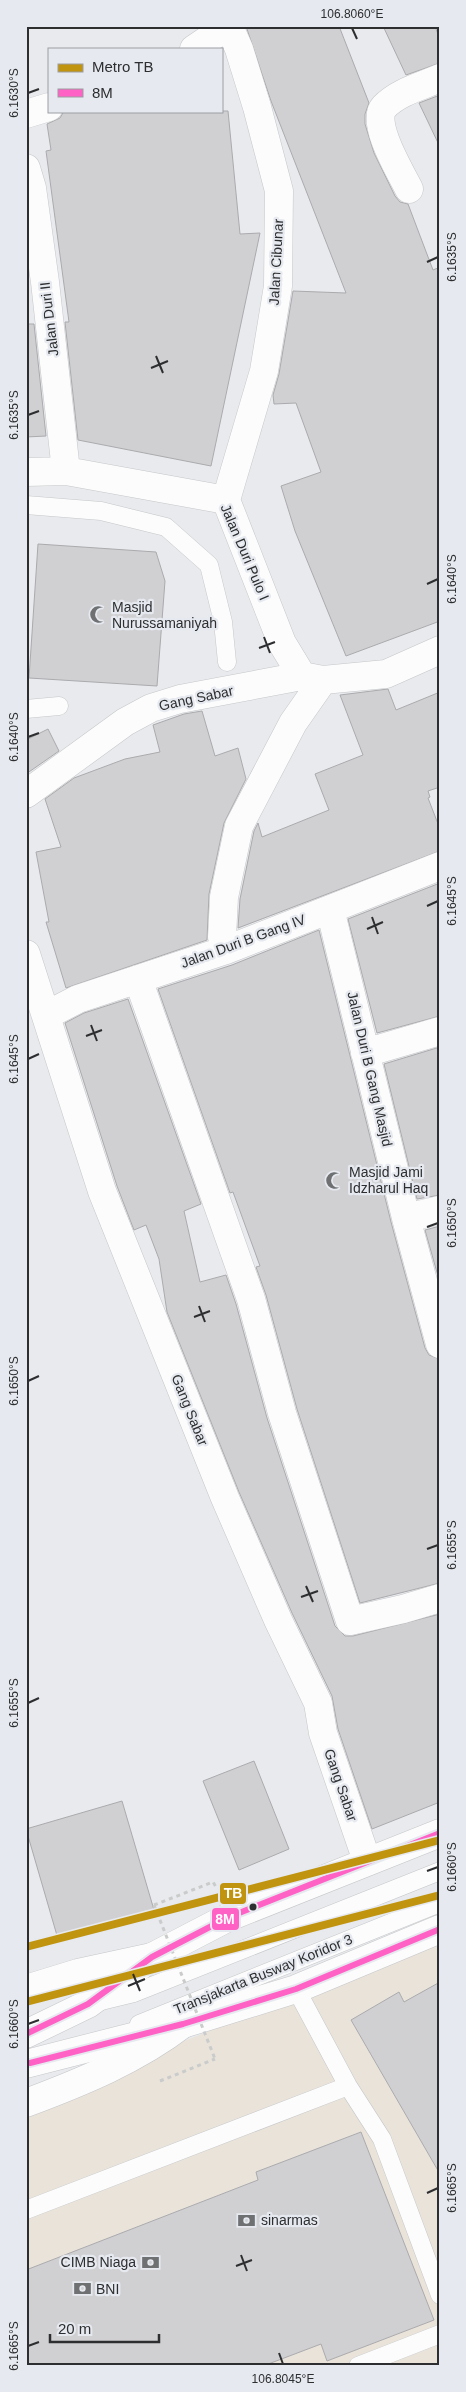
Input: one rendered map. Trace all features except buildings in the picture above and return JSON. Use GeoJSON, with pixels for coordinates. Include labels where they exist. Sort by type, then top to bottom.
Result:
{"type":"FeatureCollection","features":[{"type":"Feature","properties":{"kind":"street","name":"Jalan Cibunar"},"geometry":{"type":"LineString","coordinates":[[195,48],[228,26],[244,66],[279,191],[278,286],[264,371],[226,500]]}},
{"type":"Feature","properties":{"kind":"street"},"geometry":{"type":"LineString","coordinates":[[409,189],[382,132],[379,118],[383,108],[399,96],[440,78]]}},
{"type":"Feature","properties":{"kind":"street"},"geometry":{"type":"LineString","coordinates":[[26,114],[48,107]]}},
{"type":"Feature","properties":{"kind":"street","name":"Jalan Duri II"},"geometry":{"type":"LineString","coordinates":[[26,168],[32,188],[45,282],[66,471]]}},
{"type":"Feature","properties":{"kind":"street","name":"Jalan Duri Pulo I"},"geometry":{"type":"LineString","coordinates":[[26,472],[66,471],[226,500],[282,643],[313,678]]}},
{"type":"Feature","properties":{"kind":"street"},"geometry":{"type":"LineString","coordinates":[[226,950],[222,937],[224,897],[239,826],[293,723],[313,678],[386,674],[440,650]]}},
{"type":"Feature","properties":{"kind":"street","name":"Gang Sabar"},"geometry":{"type":"LineString","coordinates":[[26,794],[125,722],[151,708],[180,699],[313,678]]}},
{"type":"Feature","properties":{"kind":"street","name":"Jalan Duri B Gang IV"},"geometry":{"type":"LineString","coordinates":[[47,1016],[78,999],[226,950],[440,866]]}},
{"type":"Feature","properties":{"kind":"street","name":"Jalan Duri B Gang Masjid"},"geometry":{"type":"LineString","coordinates":[[330,909],[406,1218],[440,1344]]}},
{"type":"Feature","properties":{"kind":"street","name":"Gang Sabar"},"geometry":{"type":"LineString","coordinates":[[26,954],[102,1191],[225,1498],[278,1620],[318,1703],[323,1733],[367,1861]]}},
{"type":"Feature","properties":{"kind":"street"},"geometry":{"type":"LineString","coordinates":[[138,979],[251,1299],[282,1412],[350,1621],[440,1598]]}},
{"type":"Feature","properties":{"kind":"street"},"geometry":{"type":"LineString","coordinates":[[365,1053],[440,1031]]}},
{"type":"Feature","properties":{"kind":"street"},"geometry":{"type":"LineString","coordinates":[[406,1218],[440,1210]]}},
{"type":"Feature","properties":{"kind":"street"},"geometry":{"type":"LineString","coordinates":[[26,2034],[88,2004],[152,1957],[229,1917],[440,1832]]}},
{"type":"Feature","properties":{"kind":"street"},"geometry":{"type":"LineString","coordinates":[[26,2064],[183,2024],[296,1990],[440,1929]]}},
{"type":"Feature","properties":{"kind":"street"},"geometry":{"type":"LineString","coordinates":[[26,1989],[78,1973],[152,1957]]}},
{"type":"Feature","properties":{"kind":"street"},"geometry":{"type":"LineString","coordinates":[[26,2103],[124,2062],[154,2046],[183,2024]]}},
{"type":"Feature","properties":{"kind":"lane"},"geometry":{"type":"LineString","coordinates":[[26,505],[101,511],[166,527],[209,565],[223,622],[227,662]]}},
{"type":"Feature","properties":{"kind":"lane"},"geometry":{"type":"LineString","coordinates":[[26,709],[59,706]]}},
{"type":"Feature","properties":{"kind":"lane"},"geometry":{"type":"LineString","coordinates":[[88,2004],[134,1993],[440,1871]]}},
{"type":"Feature","properties":{"kind":"lane","name":"Transjakarta Busway Koridor 3"},"geometry":{"type":"LineString","coordinates":[[87,2047],[128,2028],[440,1903]]}},
{"type":"Feature","properties":{"kind":"lane"},"geometry":{"type":"LineString","coordinates":[[296,1990],[348,2086],[382,2138],[440,2295]]}},
{"type":"Feature","properties":{"kind":"lane"},"geometry":{"type":"LineString","coordinates":[[26,2210],[348,2086]]}},
{"type":"Feature","properties":{"kind":"lane"},"geometry":{"type":"LineString","coordinates":[[358,2366],[440,2334]]}},
{"type":"Feature","properties":{"kind":"path"},"geometry":{"type":"LineString","coordinates":[[153,2084],[215,2059],[154,1905],[213,1882]]}},
{"type":"Feature","properties":{"kind":"shaded area"},"geometry":{"type":"Polygon","coordinates":[[[440,1938],[440,2366],[26,2366],[26,2105],[440,1938]]]}},
{"type":"Feature","properties":{"kind":"metro line","name":"TB"},"geometry":{"type":"LineString","coordinates":[[26,1947],[440,1840]]}},
{"type":"Feature","properties":{"kind":"metro line","name":"TB"},"geometry":{"type":"LineString","coordinates":[[26,2002],[440,1895]]}},
{"type":"Feature","properties":{"kind":"transit line","name":"8M"},"geometry":{"type":"LineString","coordinates":[[26,2034],[88,2004],[152,1957],[229,1917],[440,1833]]}},
{"type":"Feature","properties":{"kind":"transit line","name":"8M"},"geometry":{"type":"LineString","coordinates":[[30,2063],[183,2024],[296,1989],[440,1929]]}},
{"type":"Feature","properties":{"kind":"place","name":"Masjid Nurussamaniyah"},"geometry":{"type":"Point","coordinates":[98,615]}},
{"type":"Feature","properties":{"kind":"place","name":"Masjid Jami Idzharul Haq"},"geometry":{"type":"Point","coordinates":[335,1180]}},
{"type":"Feature","properties":{"kind":"place","name":"sinarmas"},"geometry":{"type":"Point","coordinates":[247,2220]}},
{"type":"Feature","properties":{"kind":"place","name":"CIMB Niaga"},"geometry":{"type":"Point","coordinates":[150,2262]}},
{"type":"Feature","properties":{"kind":"place","name":"BNI"},"geometry":{"type":"Point","coordinates":[82,2289]}}]}
